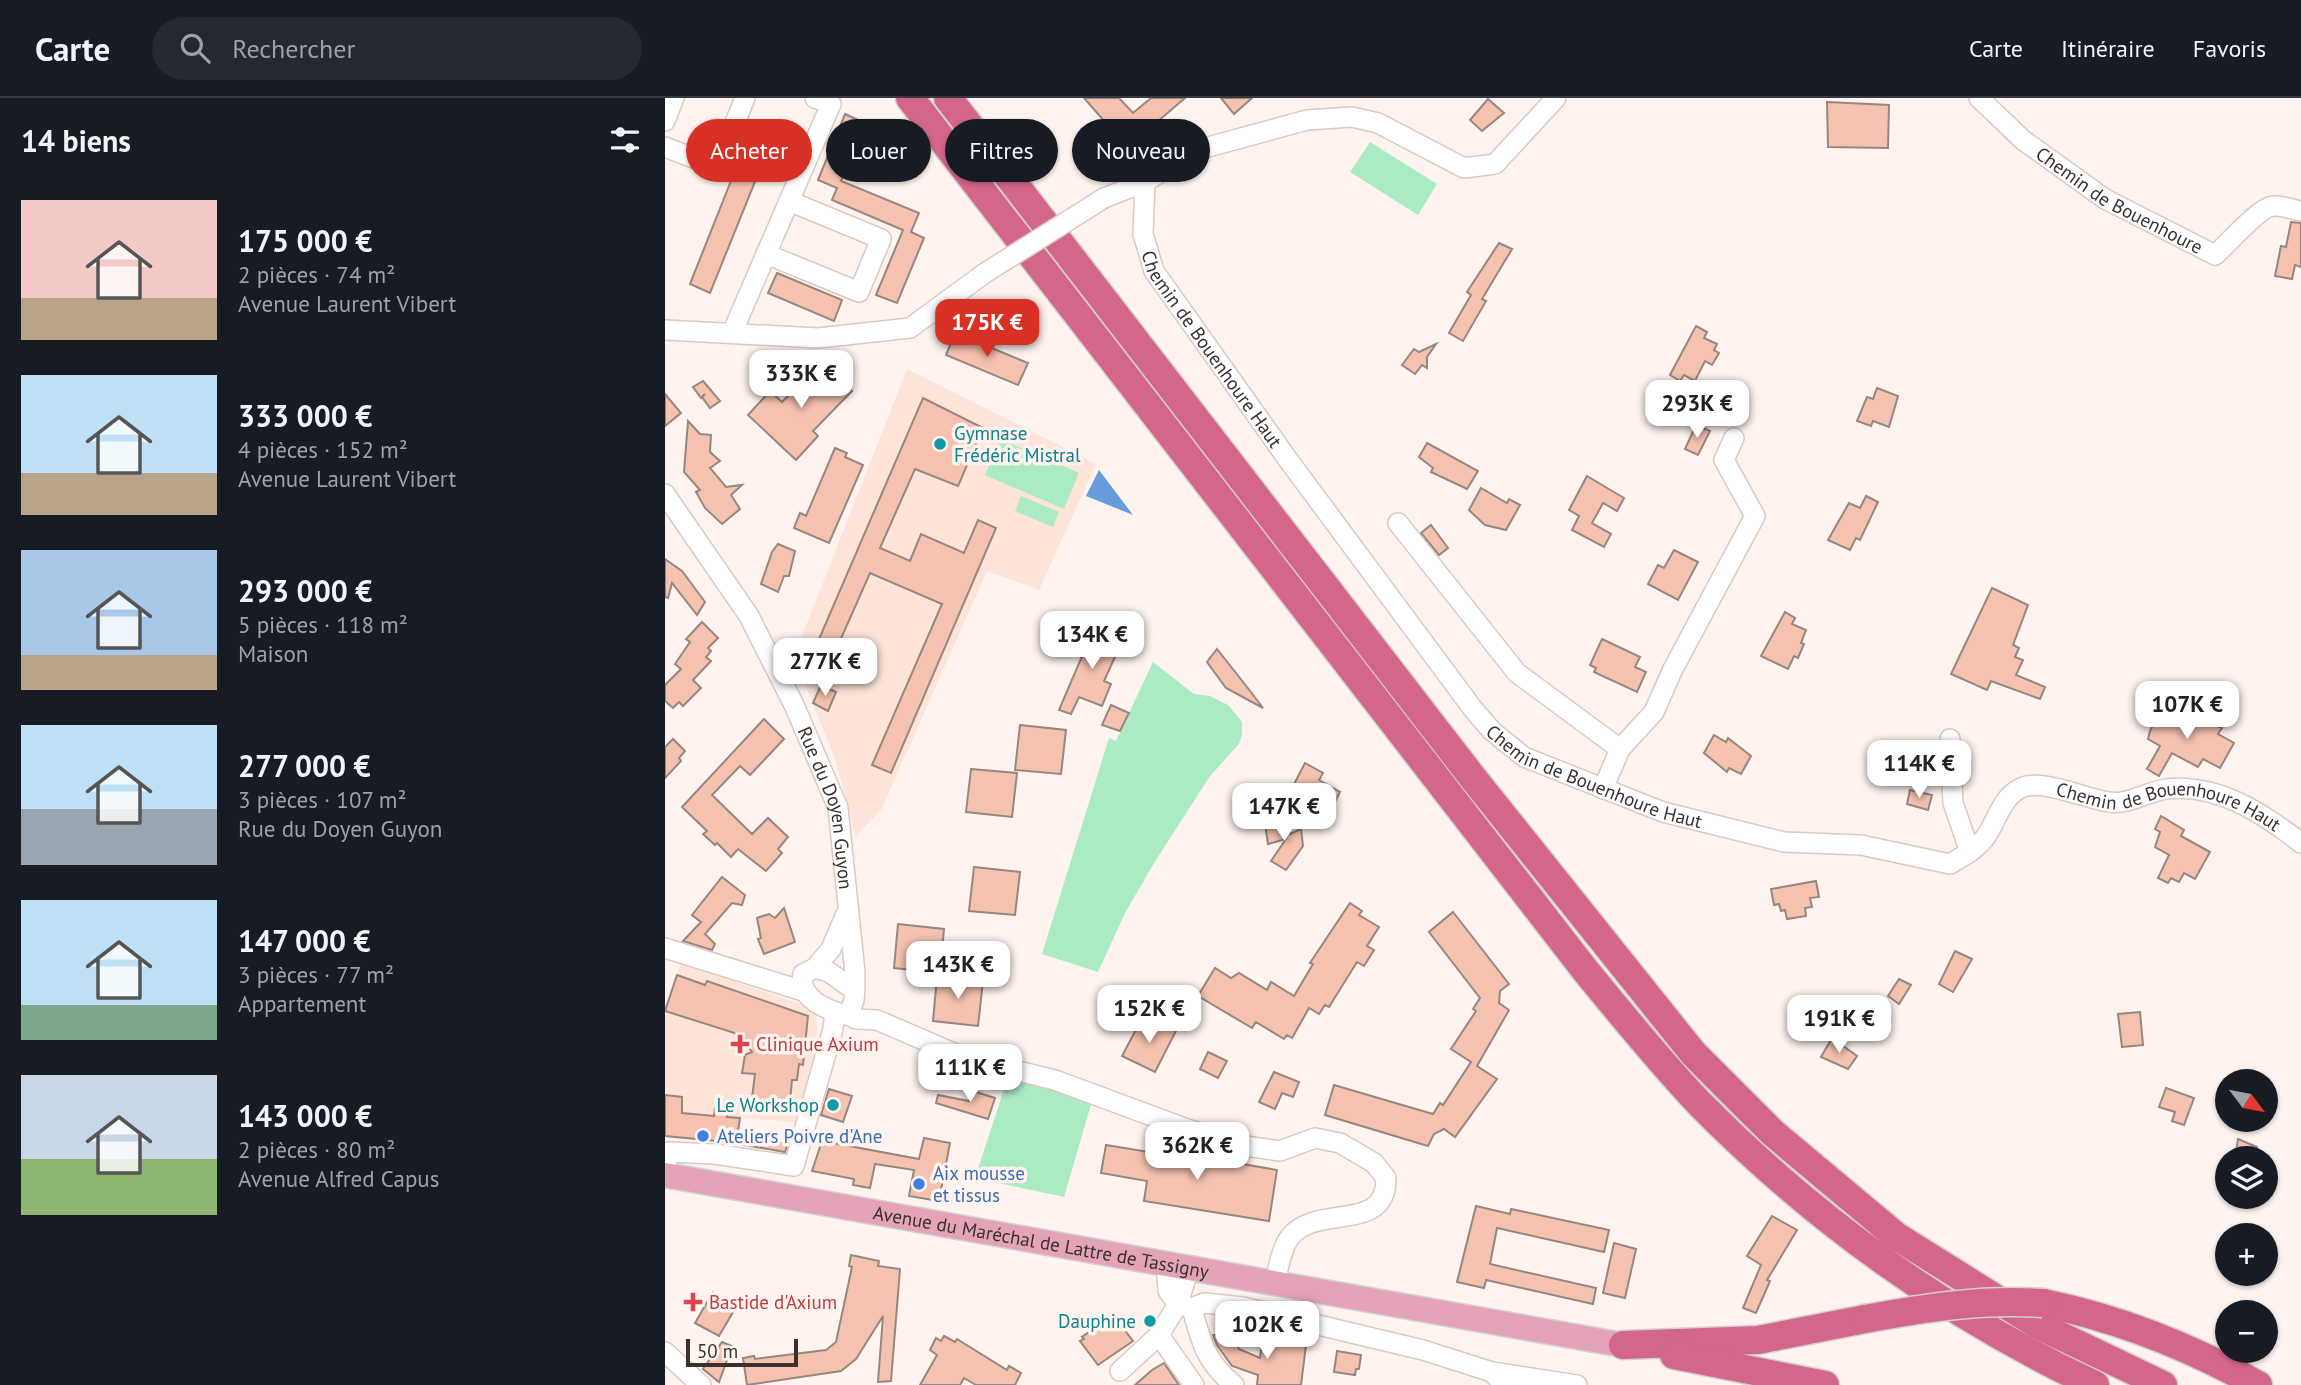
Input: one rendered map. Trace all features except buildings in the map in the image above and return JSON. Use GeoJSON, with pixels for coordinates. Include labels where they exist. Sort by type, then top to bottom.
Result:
{"type":"FeatureCollection","features":[{"type":"Feature","properties":{"kind":"highway"},"geometry":{"type":"LineString","coordinates":[[911,98],[1568,948],[1699,1102],[1763,1164],[1831,1223],[1900,1273],[1973,1320],[2095,1385]]}},
{"type":"Feature","properties":{"kind":"highway"},"geometry":{"type":"LineString","coordinates":[[948,98],[1490,799],[1693,1053],[1773,1133],[1896,1236],[2038,1325],[2163,1385]]}},
{"type":"Feature","properties":{"kind":"highway"},"geometry":{"type":"LineString","coordinates":[[1623,1345],[1758,1340],[1865,1319],[1968,1303],[2043,1303],[2141,1328],[2187,1348],[2258,1385]]}},
{"type":"Feature","properties":{"kind":"highway"},"geometry":{"type":"LineString","coordinates":[[1623,1345],[1825,1385]]}},
{"type":"Feature","properties":{"kind":"main road","name":"Avenue du Maréchal de Lattre de Tassigny"},"geometry":{"type":"LineString","coordinates":[[666,1167],[1178,1266],[1623,1345]]}},
{"type":"Feature","properties":{"kind":"street"},"geometry":{"type":"LineString","coordinates":[[665,121],[674,98]]}},
{"type":"Feature","properties":{"kind":"street"},"geometry":{"type":"LineString","coordinates":[[665,147],[717,167],[745,98]]}},
{"type":"Feature","properties":{"kind":"street"},"geometry":{"type":"LineString","coordinates":[[732,333],[831,104],[815,98]]}},
{"type":"Feature","properties":{"kind":"street"},"geometry":{"type":"LineString","coordinates":[[1210,146],[1307,120],[1352,117],[1397,130],[1464,168],[1480,168],[1495,164],[1556,98]]}},
{"type":"Feature","properties":{"kind":"street","name":"Chemin de Bouenhoure"},"geometry":{"type":"LineString","coordinates":[[1979,98],[2023,141],[2105,199],[2215,255],[2238,236],[2260,211],[2273,206],[2301,212]]}},
{"type":"Feature","properties":{"kind":"street"},"geometry":{"type":"LineString","coordinates":[[665,330],[818,338],[910,328],[985,273],[1104,198],[1145,182]]}},
{"type":"Feature","properties":{"kind":"street","name":"Chemin de Bouenhoure Haut"},"geometry":{"type":"LineString","coordinates":[[1145,182],[1143,234],[1154,271],[1289,461],[1473,709],[1492,732],[1524,757],[1663,812],[1784,842],[1861,845],[1950,864],[1970,852],[1985,838],[2000,808],[2019,788],[2032,785],[2050,787],[2087,799],[2117,803],[2165,789],[2222,794],[2275,823],[2301,844]]}},
{"type":"Feature","properties":{"kind":"street"},"geometry":{"type":"LineString","coordinates":[[766,254],[859,292],[881,239],[789,201]]}},
{"type":"Feature","properties":{"kind":"street"},"geometry":{"type":"LineString","coordinates":[[1603,789],[1620,749],[1654,712],[1673,669],[1755,516],[1724,460],[1734,438]]}},
{"type":"Feature","properties":{"kind":"street","name":"Rue du Doyen Guyon"},"geometry":{"type":"LineString","coordinates":[[665,494],[750,616],[795,708],[838,808],[855,992]]}},
{"type":"Feature","properties":{"kind":"street"},"geometry":{"type":"LineString","coordinates":[[1398,523],[1517,673],[1620,749]]}},
{"type":"Feature","properties":{"kind":"street"},"geometry":{"type":"LineString","coordinates":[[1950,739],[1953,803],[1970,852]]}},
{"type":"Feature","properties":{"kind":"street","name":"Rue du Doyen Guyon"},"geometry":{"type":"LineString","coordinates":[[807,978],[831,948],[848,909]]}},
{"type":"Feature","properties":{"kind":"street"},"geometry":{"type":"LineString","coordinates":[[665,948],[768,979],[807,978],[829,972],[855,992],[877,1020]]}},
{"type":"Feature","properties":{"kind":"street"},"geometry":{"type":"LineString","coordinates":[[807,978],[841,1013],[856,1019],[877,1020],[965,1058],[1055,1080],[1187,1129],[1246,1146],[1280,1151],[1315,1138],[1341,1143],[1374,1163],[1386,1178],[1383,1200],[1374,1210],[1306,1224],[1290,1238],[1278,1266],[1275,1284]]}},
{"type":"Feature","properties":{"kind":"street"},"geometry":{"type":"LineString","coordinates":[[666,1167],[714,1154],[794,1166],[833,1029],[855,992]]}},
{"type":"Feature","properties":{"kind":"street"},"geometry":{"type":"LineString","coordinates":[[1178,1266],[1168,1291],[1185,1306],[1214,1369],[1234,1385]]}},
{"type":"Feature","properties":{"kind":"street"},"geometry":{"type":"LineString","coordinates":[[1120,1371],[1159,1335],[1185,1306],[1204,1303],[1243,1307],[1423,1350],[1498,1378],[1577,1385]]}},
{"type":"Feature","properties":{"kind":"street"},"geometry":{"type":"LineString","coordinates":[[1159,1335],[1194,1385]]}},
{"type":"Feature","properties":{"kind":"street"},"geometry":{"type":"LineString","coordinates":[[665,1352],[701,1385]]}},
{"type":"Feature","properties":{"kind":"shaded area"},"geometry":{"type":"Polygon","coordinates":[[[907,369],[1096,464],[1039,590],[987,571],[881,810],[856,836],[835,759],[794,656],[907,369]]]}},
{"type":"Feature","properties":{"kind":"shaded area","name":"Clinique Axium"},"geometry":{"type":"Polygon","coordinates":[[[681,963],[815,1009],[817,1029],[813,1058],[795,1122],[682,1113],[680,1137],[665,1136],[665,1012],[681,963]]]}},
{"type":"Feature","properties":{"kind":"green space"},"geometry":{"type":"Polygon","coordinates":[[[1370,142],[1437,184],[1418,215],[1350,172],[1370,142]]]}},
{"type":"Feature","properties":{"kind":"green space"},"geometry":{"type":"Polygon","coordinates":[[[1000,439],[1079,473],[1064,509],[985,475],[1000,439]]]}},
{"type":"Feature","properties":{"kind":"green space"},"geometry":{"type":"Polygon","coordinates":[[[1021,496],[1059,512],[1053,527],[1015,511],[1021,496]]]}},
{"type":"Feature","properties":{"kind":"green space"},"geometry":{"type":"Polygon","coordinates":[[[1153,662],[1194,694],[1210,696],[1228,705],[1242,722],[1242,734],[1239,744],[1210,776],[1154,863],[1125,913],[1098,972],[1042,954],[1109,738],[1116,741],[1153,662]]]}},
{"type":"Feature","properties":{"kind":"green space"},"geometry":{"type":"Polygon","coordinates":[[[1009,1074],[1092,1101],[1064,1197],[975,1178],[1009,1074]]]}},
{"type":"Feature","properties":{"kind":"water"},"geometry":{"type":"Polygon","coordinates":[[[1099,470],[1133,515],[1086,496],[1099,470]]]}},
{"type":"Feature","properties":{"kind":"place","name":"Gymnase Frédéric Mistral"},"geometry":{"type":"Point","coordinates":[940,444]}},
{"type":"Feature","properties":{"kind":"place","name":"Clinique Axium"},"geometry":{"type":"Point","coordinates":[740,1044]}},
{"type":"Feature","properties":{"kind":"place","name":"Le Workshop"},"geometry":{"type":"Point","coordinates":[833,1105]}},
{"type":"Feature","properties":{"kind":"place","name":"Ateliers Poivre d'Ane"},"geometry":{"type":"Point","coordinates":[703,1136]}},
{"type":"Feature","properties":{"kind":"place","name":"Aix mousse et tissus"},"geometry":{"type":"Point","coordinates":[919,1184]}},
{"type":"Feature","properties":{"kind":"place","name":"Bastide d'Axium"},"geometry":{"type":"Point","coordinates":[693,1302]}},
{"type":"Feature","properties":{"kind":"place","name":"Dauphine"},"geometry":{"type":"Point","coordinates":[1150,1321]}}]}
